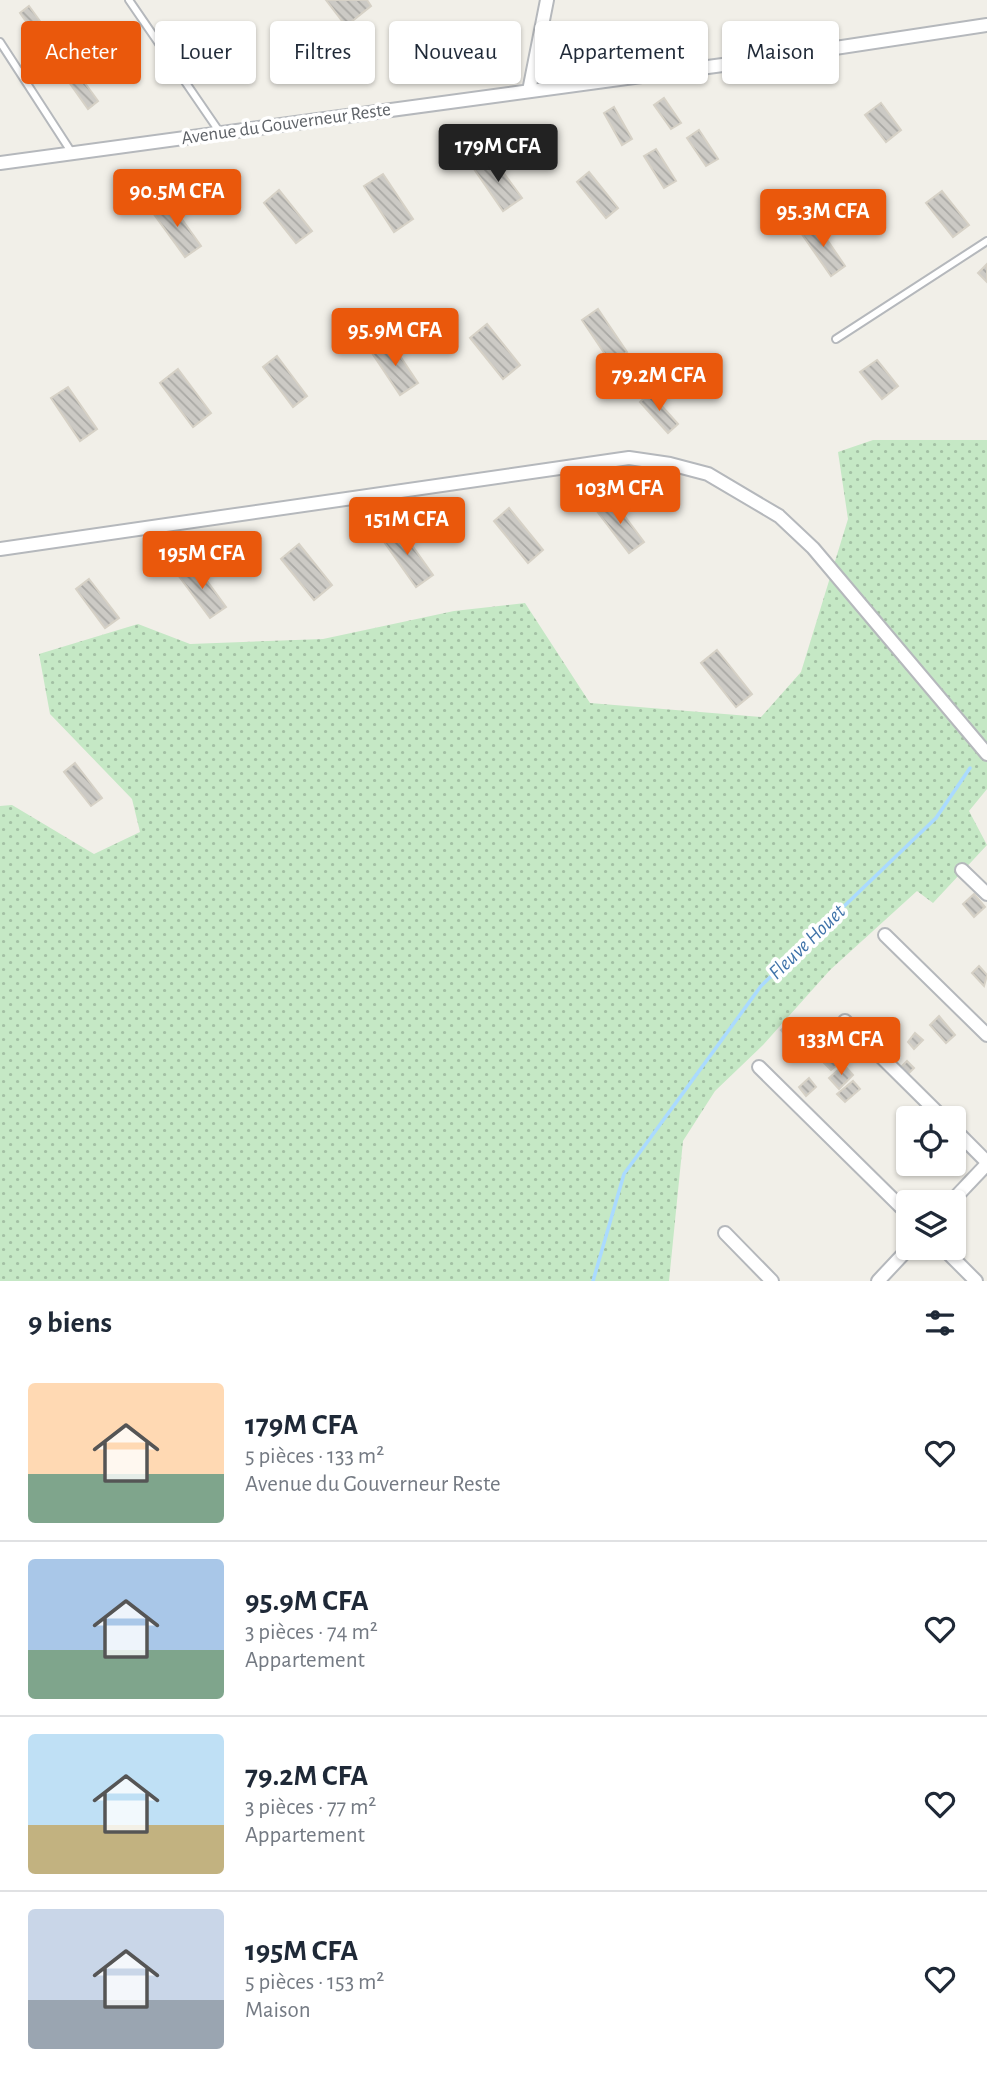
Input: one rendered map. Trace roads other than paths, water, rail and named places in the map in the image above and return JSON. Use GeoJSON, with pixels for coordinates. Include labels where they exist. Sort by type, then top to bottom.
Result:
{"type":"FeatureCollection","features":[{"type":"Feature","properties":{"kind":"street"},"geometry":{"type":"LineString","coordinates":[[529,91],[547,0]]}},
{"type":"Feature","properties":{"kind":"street","name":"Avenue du Gouverneur Reste"},"geometry":{"type":"LineString","coordinates":[[0,163],[529,91],[987,24]]}},
{"type":"Feature","properties":{"kind":"street"},"geometry":{"type":"LineString","coordinates":[[0,549],[629,458],[670,464],[708,474],[779,516],[813,548],[987,754]]}},
{"type":"Feature","properties":{"kind":"street"},"geometry":{"type":"LineString","coordinates":[[962,870],[987,894]]}},
{"type":"Feature","properties":{"kind":"street"},"geometry":{"type":"LineString","coordinates":[[885,935],[987,1035]]}},
{"type":"Feature","properties":{"kind":"street"},"geometry":{"type":"LineString","coordinates":[[845,1021],[931,1106]]}},
{"type":"Feature","properties":{"kind":"street"},"geometry":{"type":"LineString","coordinates":[[759,1067],[896,1202]]}},
{"type":"Feature","properties":{"kind":"street"},"geometry":{"type":"LineString","coordinates":[[962,1190],[987,1163],[966,1141]]}},
{"type":"Feature","properties":{"kind":"street"},"geometry":{"type":"LineString","coordinates":[[725,1233],[772,1281]]}},
{"type":"Feature","properties":{"kind":"street"},"geometry":{"type":"LineString","coordinates":[[878,1281],[898,1260]]}},
{"type":"Feature","properties":{"kind":"street"},"geometry":{"type":"LineString","coordinates":[[955,1260],[976,1281]]}},
{"type":"Feature","properties":{"kind":"lane"},"geometry":{"type":"LineString","coordinates":[[129,0],[224,138]]}},
{"type":"Feature","properties":{"kind":"lane"},"geometry":{"type":"LineString","coordinates":[[0,42],[72,153]]}},
{"type":"Feature","properties":{"kind":"lane"},"geometry":{"type":"LineString","coordinates":[[836,340],[987,241]]}},
{"type":"Feature","properties":{"kind":"waterway","name":"Fleuve Houet"},"geometry":{"type":"LineString","coordinates":[[593,1281],[624,1174],[761,986],[936,818],[970,768]]}}]}
